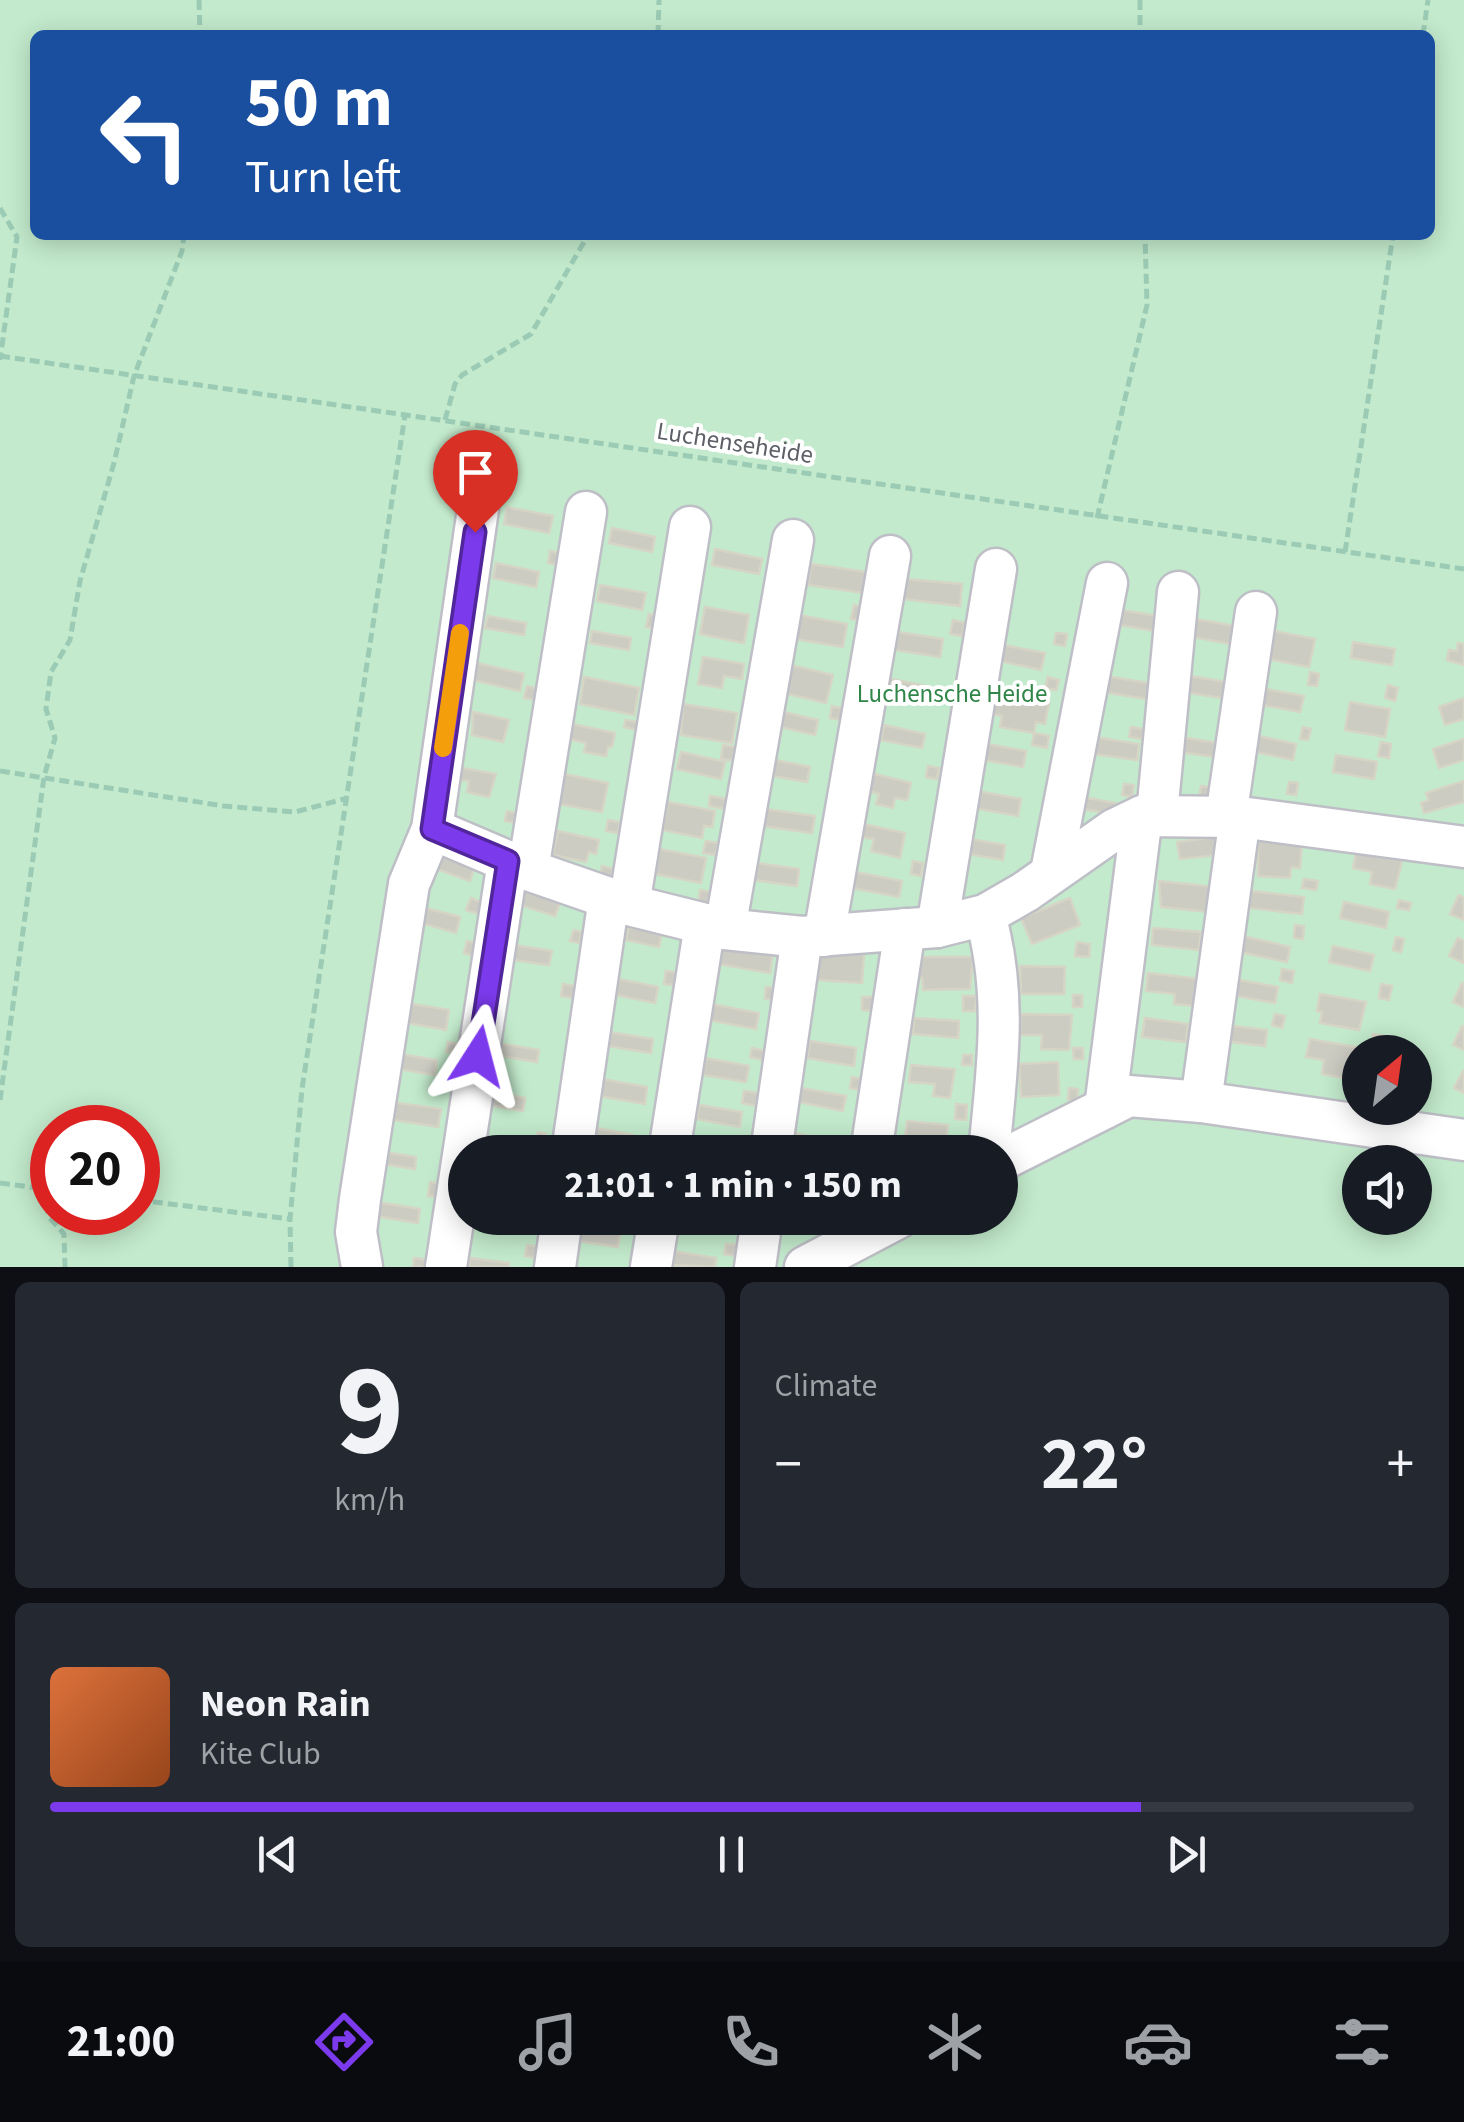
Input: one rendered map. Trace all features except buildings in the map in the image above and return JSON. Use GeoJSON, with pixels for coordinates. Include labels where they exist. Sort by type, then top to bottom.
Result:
{"type":"FeatureCollection","features":[{"type":"Feature","properties":{"kind":"lane"},"geometry":{"type":"LineString","coordinates":[[362,1267],[356,1232],[360,1200],[409,884],[432,829],[480,495]]}},
{"type":"Feature","properties":{"kind":"lane"},"geometry":{"type":"LineString","coordinates":[[446,1267],[586,512]]}},
{"type":"Feature","properties":{"kind":"lane"},"geometry":{"type":"LineString","coordinates":[[575,1135],[690,527]]}},
{"type":"Feature","properties":{"kind":"lane"},"geometry":{"type":"LineString","coordinates":[[673,1135],[792,540]]}},
{"type":"Feature","properties":{"kind":"lane"},"geometry":{"type":"LineString","coordinates":[[774,1135],[890,556]]}},
{"type":"Feature","properties":{"kind":"lane"},"geometry":{"type":"LineString","coordinates":[[875,1135],[996,568]]}},
{"type":"Feature","properties":{"kind":"lane"},"geometry":{"type":"LineString","coordinates":[[1051,872],[1106,583]]}},
{"type":"Feature","properties":{"kind":"lane"},"geometry":{"type":"LineString","coordinates":[[1105,1108],[1150,815],[1178,592]]}},
{"type":"Feature","properties":{"kind":"lane"},"geometry":{"type":"LineString","coordinates":[[1201,1102],[1236,863],[1233,817],[1256,612]]}},
{"type":"Feature","properties":{"kind":"lane"},"geometry":{"type":"LineString","coordinates":[[432,829],[518,866],[619,902],[715,927],[813,937],[921,928],[985,915],[1115,829],[1150,815],[1233,817],[1464,847]]}},
{"type":"Feature","properties":{"kind":"lane"},"geometry":{"type":"LineString","coordinates":[[985,915],[1000,988],[1000,1038],[991,1135]]}},
{"type":"Feature","properties":{"kind":"lane"},"geometry":{"type":"LineString","coordinates":[[1018,1152],[1129,1096],[1201,1102],[1464,1140]]}},
{"type":"Feature","properties":{"kind":"lane"},"geometry":{"type":"LineString","coordinates":[[555,1267],[560,1235]]}},
{"type":"Feature","properties":{"kind":"lane"},"geometry":{"type":"LineString","coordinates":[[652,1267],[657,1235]]}},
{"type":"Feature","properties":{"kind":"lane"},"geometry":{"type":"LineString","coordinates":[[755,1267],[760,1235]]}},
{"type":"Feature","properties":{"kind":"lane"},"geometry":{"type":"LineString","coordinates":[[806,1267],[850,1235]]}},
{"type":"Feature","properties":{"kind":"path"},"geometry":{"type":"LineString","coordinates":[[199,0],[200,30]]}},
{"type":"Feature","properties":{"kind":"path"},"geometry":{"type":"LineString","coordinates":[[658,30],[659,0]]}},
{"type":"Feature","properties":{"kind":"path"},"geometry":{"type":"LineString","coordinates":[[1140,0],[1140,30]]}},
{"type":"Feature","properties":{"kind":"path"},"geometry":{"type":"LineString","coordinates":[[1424,30],[1428,0]]}},
{"type":"Feature","properties":{"kind":"path"},"geometry":{"type":"LineString","coordinates":[[0,208],[17,237],[0,357]]}},
{"type":"Feature","properties":{"kind":"path"},"geometry":{"type":"LineString","coordinates":[[0,1100],[44,777],[56,738],[46,709],[51,672],[70,640],[80,581],[134,376],[183,240]]}},
{"type":"Feature","properties":{"kind":"path"},"geometry":{"type":"LineString","coordinates":[[445,420],[455,384],[462,375],[531,334],[585,240]]}},
{"type":"Feature","properties":{"kind":"path"},"geometry":{"type":"LineString","coordinates":[[1097,518],[1147,305],[1145,240]]}},
{"type":"Feature","properties":{"kind":"path"},"geometry":{"type":"LineString","coordinates":[[1345,552],[1392,240]]}},
{"type":"Feature","properties":{"kind":"path","name":"Luchenseheide"},"geometry":{"type":"LineString","coordinates":[[0,357],[1464,569]]}},
{"type":"Feature","properties":{"kind":"path"},"geometry":{"type":"LineString","coordinates":[[291,1267],[290,1219],[302,1089],[406,415]]}},
{"type":"Feature","properties":{"kind":"path"},"geometry":{"type":"LineString","coordinates":[[0,771],[242,808],[296,812],[348,798]]}},
{"type":"Feature","properties":{"kind":"path"},"geometry":{"type":"LineString","coordinates":[[0,1183],[30,1187]]}},
{"type":"Feature","properties":{"kind":"path"},"geometry":{"type":"LineString","coordinates":[[160,1203],[290,1219]]}},
{"type":"Feature","properties":{"kind":"path"},"geometry":{"type":"LineString","coordinates":[[64,1235],[66,1267]]}},
{"type":"Feature","properties":{"kind":"green space","name":"Luchensche Heide"},"geometry":{"type":"Polygon","coordinates":[[[0,0],[1464,0],[1464,1267],[0,1267],[0,0]]]}},
{"type":"Feature","properties":{"kind":"slow traffic"},"geometry":{"type":"LineString","coordinates":[[443,748],[460,633]]}},
{"type":"Feature","properties":{"kind":"route"},"geometry":{"type":"LineString","coordinates":[[475,532],[432,829],[508,861],[478,1056]]}}]}
